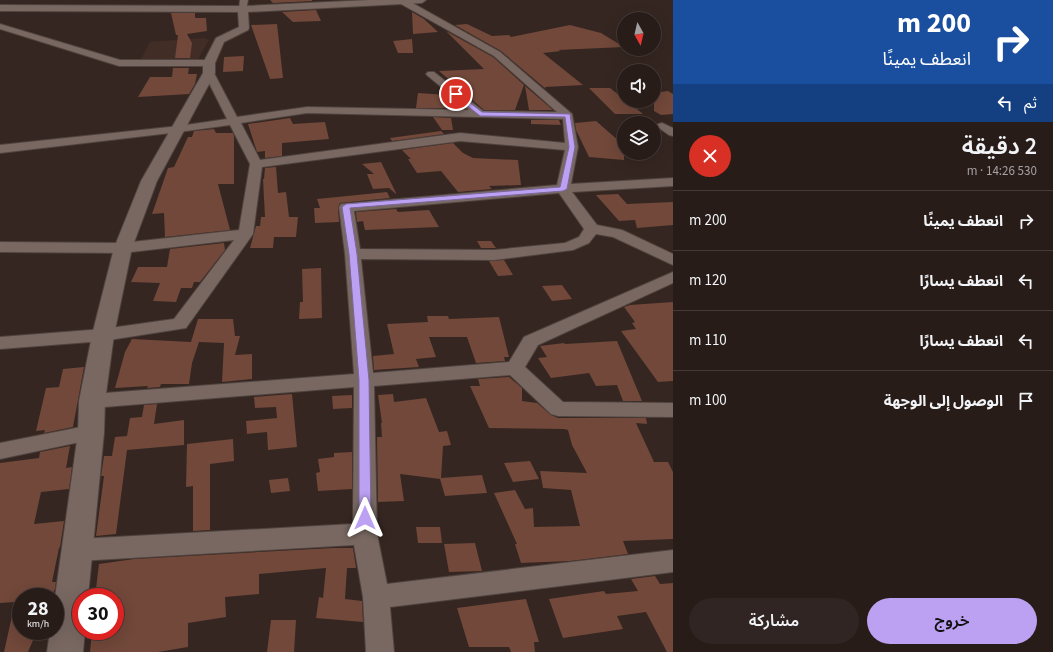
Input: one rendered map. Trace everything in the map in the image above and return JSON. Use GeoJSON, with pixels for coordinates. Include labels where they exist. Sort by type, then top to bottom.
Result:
{"type":"FeatureCollection","features":[{"type":"Feature","properties":{"kind":"street"},"geometry":{"type":"LineString","coordinates":[[0,8],[404,2],[422,0]]}},
{"type":"Feature","properties":{"kind":"street"},"geometry":{"type":"LineString","coordinates":[[404,2],[497,54],[568,116],[572,147],[563,189],[592,230],[617,233],[673,260]]}},
{"type":"Feature","properties":{"kind":"street"},"geometry":{"type":"LineString","coordinates":[[65,652],[91,433],[92,401],[103,335],[123,248],[149,181],[179,129],[209,68],[220,40],[244,28],[244,4]]}},
{"type":"Feature","properties":{"kind":"street"},"geometry":{"type":"LineString","coordinates":[[0,26],[118,63],[209,68]]}},
{"type":"Feature","properties":{"kind":"street"},"geometry":{"type":"LineString","coordinates":[[0,343],[103,335],[180,324],[246,234],[256,164],[209,68]]}},
{"type":"Feature","properties":{"kind":"street"},"geometry":{"type":"LineString","coordinates":[[431,74],[480,114]]}},
{"type":"Feature","properties":{"kind":"street"},"geometry":{"type":"LineString","coordinates":[[0,148],[179,129],[307,110],[568,116]]}},
{"type":"Feature","properties":{"kind":"street"},"geometry":{"type":"LineString","coordinates":[[662,126],[673,132]]}},
{"type":"Feature","properties":{"kind":"street"},"geometry":{"type":"LineString","coordinates":[[256,164],[460,137],[572,147]]}},
{"type":"Feature","properties":{"kind":"street"},"geometry":{"type":"LineString","coordinates":[[380,652],[376,597],[365,534],[364,380],[353,254],[346,207],[563,189],[673,182]]}},
{"type":"Feature","properties":{"kind":"street"},"geometry":{"type":"LineString","coordinates":[[353,254],[509,254],[568,247],[584,240],[592,230]]}},
{"type":"Feature","properties":{"kind":"street"},"geometry":{"type":"LineString","coordinates":[[0,247],[123,248],[246,234]]}},
{"type":"Feature","properties":{"kind":"street"},"geometry":{"type":"LineString","coordinates":[[515,368],[531,341],[673,277]]}},
{"type":"Feature","properties":{"kind":"street"},"geometry":{"type":"LineString","coordinates":[[92,401],[515,368],[558,409],[673,410]]}},
{"type":"Feature","properties":{"kind":"street"},"geometry":{"type":"LineString","coordinates":[[0,451],[91,433]]}},
{"type":"Feature","properties":{"kind":"street"},"geometry":{"type":"LineString","coordinates":[[78,550],[365,534]]}},
{"type":"Feature","properties":{"kind":"street"},"geometry":{"type":"LineString","coordinates":[[376,597],[673,561]]}},
{"type":"Feature","properties":{"kind":"shaded area"},"geometry":{"type":"Polygon","coordinates":[[[204,38],[209,40],[198,59],[140,61],[150,42],[204,38]]]}},
{"type":"Feature","properties":{"kind":"building"},"geometry":{"type":"Polygon","coordinates":[[[270,0],[312,0],[312,1],[273,3],[270,0]]]}},
{"type":"Feature","properties":{"kind":"building"},"geometry":{"type":"Polygon","coordinates":[[[316,10],[321,21],[293,22],[282,12],[316,10]]]}},
{"type":"Feature","properties":{"kind":"building"},"geometry":{"type":"Polygon","coordinates":[[[412,12],[424,19],[438,32],[413,34],[412,12]]]}},
{"type":"Feature","properties":{"kind":"building"},"geometry":{"type":"Polygon","coordinates":[[[171,13],[195,13],[195,18],[206,18],[207,31],[187,34],[192,43],[190,58],[175,58],[178,35],[176,35],[171,13]]]}},
{"type":"Feature","properties":{"kind":"building"},"geometry":{"type":"Polygon","coordinates":[[[277,24],[283,78],[270,79],[251,25],[277,24]]]}},
{"type":"Feature","properties":{"kind":"building"},"geometry":{"type":"Polygon","coordinates":[[[467,24],[492,36],[509,35],[511,37],[570,25],[601,33],[617,43],[617,47],[558,50],[561,51],[543,53],[583,85],[545,87],[546,89],[501,51],[455,25],[467,24]]]}},
{"type":"Feature","properties":{"kind":"building"},"geometry":{"type":"Polygon","coordinates":[[[446,31],[493,57],[524,85],[515,110],[484,110],[439,71],[484,69],[446,31]]]}},
{"type":"Feature","properties":{"kind":"building"},"geometry":{"type":"Polygon","coordinates":[[[412,39],[413,53],[398,53],[393,41],[412,39]]]}},
{"type":"Feature","properties":{"kind":"building"},"geometry":{"type":"Polygon","coordinates":[[[244,56],[243,71],[223,72],[224,57],[244,56]]]}},
{"type":"Feature","properties":{"kind":"building"},"geometry":{"type":"Polygon","coordinates":[[[173,68],[189,68],[188,74],[197,74],[195,84],[189,94],[138,97],[150,77],[172,77],[173,68]]]}},
{"type":"Feature","properties":{"kind":"building"},"geometry":{"type":"Polygon","coordinates":[[[525,86],[553,110],[529,110],[525,86]]]}},
{"type":"Feature","properties":{"kind":"building"},"geometry":{"type":"Polygon","coordinates":[[[589,88],[610,88],[617,94],[617,108],[636,108],[643,114],[615,114],[589,88]]]}},
{"type":"Feature","properties":{"kind":"building"},"geometry":{"type":"Polygon","coordinates":[[[668,91],[673,94],[673,114],[661,115],[654,111],[654,108],[661,108],[661,92],[668,91]]]}},
{"type":"Feature","properties":{"kind":"building"},"geometry":{"type":"Polygon","coordinates":[[[418,93],[447,95],[450,108],[416,108],[418,93]]]}},
{"type":"Feature","properties":{"kind":"building"},"geometry":{"type":"Polygon","coordinates":[[[433,117],[451,118],[453,130],[442,130],[433,117]]]}},
{"type":"Feature","properties":{"kind":"building"},"geometry":{"type":"Polygon","coordinates":[[[290,118],[293,124],[325,122],[329,139],[282,143],[282,156],[265,158],[265,151],[257,152],[248,124],[290,118]]]}},
{"type":"Feature","properties":{"kind":"building"},"geometry":{"type":"Polygon","coordinates":[[[531,120],[559,120],[561,125],[531,124],[531,120]]]}},
{"type":"Feature","properties":{"kind":"building"},"geometry":{"type":"Polygon","coordinates":[[[596,121],[617,139],[617,159],[589,157],[576,130],[575,123],[596,121]]]}},
{"type":"Feature","properties":{"kind":"building"},"geometry":{"type":"Polygon","coordinates":[[[214,129],[216,133],[233,133],[234,136],[234,184],[218,184],[230,230],[165,237],[164,213],[152,214],[168,168],[174,167],[188,137],[192,137],[194,131],[214,129]]]}},
{"type":"Feature","properties":{"kind":"building"},"geometry":{"type":"Polygon","coordinates":[[[441,131],[444,134],[392,141],[390,138],[441,131]]]}},
{"type":"Feature","properties":{"kind":"building"},"geometry":{"type":"Polygon","coordinates":[[[453,143],[463,153],[473,158],[518,160],[521,185],[489,186],[492,189],[458,192],[441,171],[417,173],[408,159],[411,159],[402,150],[453,143]]]}},
{"type":"Feature","properties":{"kind":"building"},"geometry":{"type":"Polygon","coordinates":[[[381,162],[396,194],[389,188],[373,189],[367,174],[374,174],[362,164],[381,162]]]}},
{"type":"Feature","properties":{"kind":"building"},"geometry":{"type":"Polygon","coordinates":[[[276,167],[278,193],[286,192],[289,217],[298,217],[296,237],[274,237],[273,248],[250,248],[256,226],[260,226],[261,217],[265,217],[263,179],[265,168],[276,167]]]}},
{"type":"Feature","properties":{"kind":"building"},"geometry":{"type":"Polygon","coordinates":[[[387,192],[390,198],[340,203],[338,207],[339,222],[315,223],[314,208],[320,208],[317,199],[387,192]]]}},
{"type":"Feature","properties":{"kind":"building"},"geometry":{"type":"Polygon","coordinates":[[[618,194],[627,204],[673,202],[673,225],[637,228],[635,220],[619,221],[596,195],[618,194]]]}},
{"type":"Feature","properties":{"kind":"building"},"geometry":{"type":"Polygon","coordinates":[[[396,209],[398,212],[429,210],[439,227],[365,230],[363,221],[357,222],[356,212],[396,209]]]}},
{"type":"Feature","properties":{"kind":"building"},"geometry":{"type":"Polygon","coordinates":[[[477,241],[491,241],[496,248],[481,248],[477,241]]]}},
{"type":"Feature","properties":{"kind":"building"},"geometry":{"type":"Polygon","coordinates":[[[224,243],[225,250],[200,282],[194,282],[192,288],[181,288],[176,302],[153,301],[160,283],[131,282],[138,267],[167,267],[170,249],[224,243]]]}},
{"type":"Feature","properties":{"kind":"building"},"geometry":{"type":"Polygon","coordinates":[[[504,260],[513,275],[498,276],[489,261],[504,260]]]}},
{"type":"Feature","properties":{"kind":"building"},"geometry":{"type":"Polygon","coordinates":[[[321,268],[322,318],[299,319],[300,302],[303,302],[302,269],[321,268]]]}},
{"type":"Feature","properties":{"kind":"building"},"geometry":{"type":"Polygon","coordinates":[[[562,285],[572,299],[552,301],[542,286],[562,285]]]}},
{"type":"Feature","properties":{"kind":"building"},"geometry":{"type":"Polygon","coordinates":[[[673,302],[673,381],[658,382],[621,331],[636,329],[632,323],[635,322],[624,307],[630,305],[673,302]]]}},
{"type":"Feature","properties":{"kind":"building"},"geometry":{"type":"Polygon","coordinates":[[[427,316],[448,316],[449,319],[499,317],[509,357],[504,357],[505,361],[476,363],[467,337],[429,337],[436,357],[416,359],[419,367],[374,370],[373,356],[394,354],[387,324],[428,322],[427,316]]]}},
{"type":"Feature","properties":{"kind":"building"},"geometry":{"type":"Polygon","coordinates":[[[198,319],[233,319],[235,336],[240,336],[235,355],[252,354],[252,379],[222,382],[224,343],[199,342],[192,363],[189,384],[161,384],[160,387],[147,388],[148,386],[115,388],[125,352],[132,339],[191,342],[198,319]]]}},
{"type":"Feature","properties":{"kind":"building"},"geometry":{"type":"Polygon","coordinates":[[[617,341],[642,401],[623,401],[617,385],[596,386],[589,373],[551,378],[538,358],[547,357],[540,346],[564,343],[617,341]]]}},
{"type":"Feature","properties":{"kind":"building"},"geometry":{"type":"Polygon","coordinates":[[[84,367],[73,427],[44,433],[45,430],[36,431],[46,388],[59,387],[63,369],[84,367]]]}},
{"type":"Feature","properties":{"kind":"building"},"geometry":{"type":"Polygon","coordinates":[[[509,377],[522,388],[522,401],[537,403],[551,415],[558,418],[646,418],[647,424],[636,423],[654,462],[668,462],[673,472],[673,539],[623,541],[628,554],[570,561],[521,563],[515,544],[517,544],[494,493],[515,490],[525,509],[533,508],[534,527],[580,526],[571,490],[543,488],[540,471],[587,473],[572,445],[568,430],[489,428],[470,386],[480,386],[478,379],[509,377]]]}},
{"type":"Feature","properties":{"kind":"building"},"geometry":{"type":"Polygon","coordinates":[[[292,394],[297,447],[268,450],[267,432],[247,434],[246,421],[277,418],[276,407],[255,408],[254,397],[292,394]]]}},
{"type":"Feature","properties":{"kind":"building"},"geometry":{"type":"Polygon","coordinates":[[[393,394],[394,402],[426,398],[439,432],[447,431],[451,445],[443,446],[441,478],[482,475],[487,493],[445,496],[440,479],[400,474],[404,501],[378,502],[377,437],[382,437],[382,423],[378,395],[393,394]]]}},
{"type":"Feature","properties":{"kind":"building"},"geometry":{"type":"Polygon","coordinates":[[[352,395],[352,408],[333,409],[332,396],[352,395]]]}},
{"type":"Feature","properties":{"kind":"building"},"geometry":{"type":"Polygon","coordinates":[[[157,404],[154,424],[184,420],[184,445],[127,450],[116,534],[96,536],[104,476],[101,476],[104,456],[112,456],[115,437],[127,436],[130,418],[142,417],[144,405],[157,404]]]}},
{"type":"Feature","properties":{"kind":"building"},"geometry":{"type":"Polygon","coordinates":[[[233,439],[234,461],[210,464],[210,530],[193,531],[193,486],[186,487],[187,444],[233,439]]]}},
{"type":"Feature","properties":{"kind":"building"},"geometry":{"type":"Polygon","coordinates":[[[70,446],[66,468],[72,467],[69,489],[41,492],[34,524],[64,521],[52,582],[56,582],[55,588],[12,588],[12,602],[0,603],[0,463],[39,458],[40,452],[70,446]]]}},
{"type":"Feature","properties":{"kind":"building"},"geometry":{"type":"Polygon","coordinates":[[[352,452],[352,489],[318,491],[316,473],[320,472],[318,459],[334,457],[334,453],[352,452]]]}},
{"type":"Feature","properties":{"kind":"building"},"geometry":{"type":"Polygon","coordinates":[[[530,461],[539,479],[513,482],[504,463],[530,461]]]}},
{"type":"Feature","properties":{"kind":"building"},"geometry":{"type":"Polygon","coordinates":[[[288,478],[290,491],[271,493],[269,480],[288,478]]]}},
{"type":"Feature","properties":{"kind":"building"},"geometry":{"type":"Polygon","coordinates":[[[416,527],[440,527],[442,543],[418,543],[416,527]]]}},
{"type":"Feature","properties":{"kind":"building"},"geometry":{"type":"Polygon","coordinates":[[[475,543],[482,571],[449,572],[444,544],[475,543]]]}},
{"type":"Feature","properties":{"kind":"building"},"geometry":{"type":"Polygon","coordinates":[[[353,548],[356,568],[347,568],[345,599],[362,601],[363,622],[316,618],[319,597],[323,598],[326,568],[259,574],[259,594],[225,597],[226,617],[188,623],[188,647],[158,652],[90,652],[91,640],[124,640],[124,588],[96,588],[99,564],[134,559],[353,548]]]}},
{"type":"Feature","properties":{"kind":"building"},"geometry":{"type":"Polygon","coordinates":[[[655,576],[660,584],[673,583],[673,652],[667,652],[646,612],[617,616],[623,629],[563,638],[549,599],[604,591],[606,594],[638,591],[631,579],[655,576]]]}},
{"type":"Feature","properties":{"kind":"building"},"geometry":{"type":"Polygon","coordinates":[[[526,599],[539,642],[534,642],[535,652],[511,652],[509,647],[469,647],[457,608],[526,599]]]}},
{"type":"Feature","properties":{"kind":"building"},"geometry":{"type":"Polygon","coordinates":[[[12,616],[12,640],[33,640],[28,652],[4,652],[12,616]]]}},
{"type":"Feature","properties":{"kind":"building"},"geometry":{"type":"Polygon","coordinates":[[[271,620],[296,620],[294,652],[267,652],[271,620]]]}},
{"type":"Feature","properties":{"kind":"route"},"geometry":{"type":"LineString","coordinates":[[365,518],[364,380],[353,254],[346,207],[563,189],[572,147],[568,116],[480,114],[456,94]]}}]}
